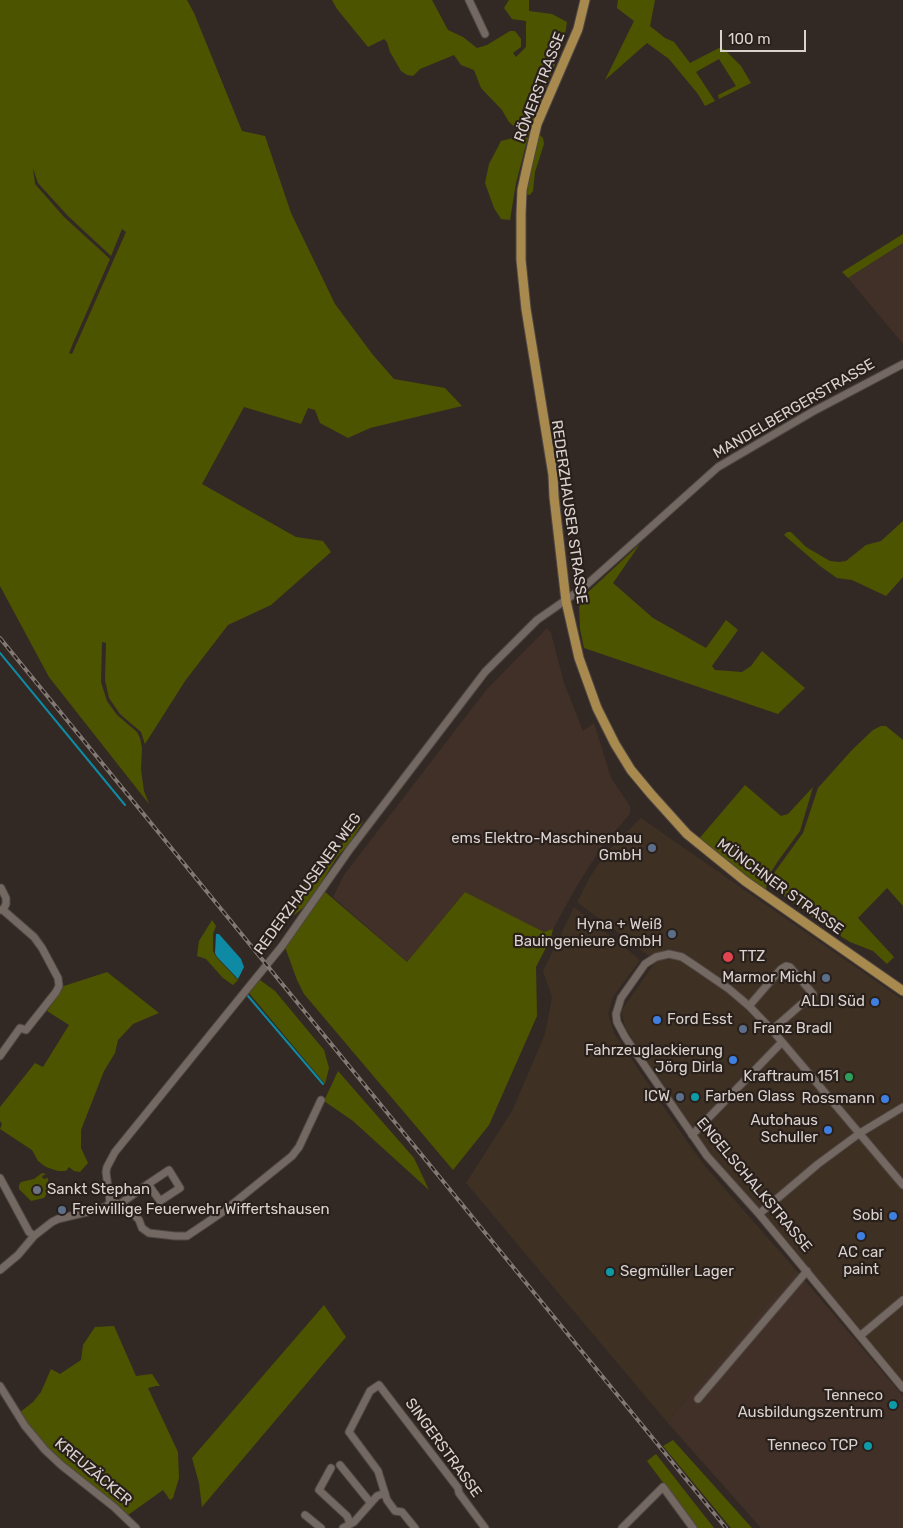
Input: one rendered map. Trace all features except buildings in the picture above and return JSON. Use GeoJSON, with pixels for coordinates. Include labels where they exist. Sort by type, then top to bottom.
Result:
{"type":"FeatureCollection","features":[{"type":"Feature","properties":{"kind":"main road","name":"RÖMERSTRASSE"},"geometry":{"type":"LineString","coordinates":[[520,214],[527,167],[537,124],[578,29],[585,0]]}},
{"type":"Feature","properties":{"kind":"main road","name":"REDERZHAUSER STRASSE"},"geometry":{"type":"LineString","coordinates":[[520,214],[521,260],[526,309],[552,476],[566,601],[579,658],[597,708],[615,744],[651,794]]}},
{"type":"Feature","properties":{"kind":"main road","name":"MÜNCHNER STRASSE"},"geometry":{"type":"LineString","coordinates":[[651,794],[687,834],[716,859],[903,992]]}},
{"type":"Feature","properties":{"kind":"street"},"geometry":{"type":"LineString","coordinates":[[469,0],[485,34]]}},
{"type":"Feature","properties":{"kind":"street","name":"MANDELBERGERSTRASSE"},"geometry":{"type":"LineString","coordinates":[[566,601],[590,582],[718,467],[812,412],[903,364]]}},
{"type":"Feature","properties":{"kind":"street","name":"REDERZHAUSENER WEG"},"geometry":{"type":"LineString","coordinates":[[110,1202],[106,1172],[115,1152],[282,946],[350,849],[484,672],[537,620],[566,601]]}},
{"type":"Feature","properties":{"kind":"street"},"geometry":{"type":"LineString","coordinates":[[0,1056],[20,1028],[26,1030],[59,986],[58,978],[34,937],[1,910],[6,904],[6,898],[1,888]]}},
{"type":"Feature","properties":{"kind":"street","name":"ENGELSCHALKSTRASSE"},"geometry":{"type":"LineString","coordinates":[[749,1006],[724,985],[682,957],[669,954],[650,960],[646,964],[621,998],[616,1014],[617,1022],[633,1050],[707,1156],[807,1270],[903,1388]]}},
{"type":"Feature","properties":{"kind":"street"},"geometry":{"type":"LineString","coordinates":[[772,1030],[813,994],[790,967],[786,966],[781,969],[749,1006],[772,1030],[903,1184]]}},
{"type":"Feature","properties":{"kind":"street"},"geometry":{"type":"LineString","coordinates":[[692,1135],[782,1042]]}},
{"type":"Feature","properties":{"kind":"street"},"geometry":{"type":"LineString","coordinates":[[0,1270],[18,1255],[34,1236],[58,1219],[100,1209],[107,1206],[110,1202],[120,1204],[131,1212],[139,1220],[142,1228],[149,1233],[187,1236],[226,1210],[292,1156],[299,1147],[321,1100]]}},
{"type":"Feature","properties":{"kind":"street"},"geometry":{"type":"LineString","coordinates":[[759,1214],[818,1164],[860,1133],[903,1107]]}},
{"type":"Feature","properties":{"kind":"street"},"geometry":{"type":"LineString","coordinates":[[120,1204],[148,1184],[168,1170],[180,1188],[160,1201],[148,1184]]}},
{"type":"Feature","properties":{"kind":"street"},"geometry":{"type":"LineString","coordinates":[[0,1178],[29,1232],[34,1236]]}},
{"type":"Feature","properties":{"kind":"street"},"geometry":{"type":"LineString","coordinates":[[698,1399],[807,1270]]}},
{"type":"Feature","properties":{"kind":"street"},"geometry":{"type":"LineString","coordinates":[[860,1336],[903,1300]]}},
{"type":"Feature","properties":{"kind":"street","name":"SINGERSTRASSE"},"geometry":{"type":"LineString","coordinates":[[384,1493],[378,1470],[349,1432],[370,1391],[380,1385],[458,1488],[459,1493],[485,1528]]}},
{"type":"Feature","properties":{"kind":"street","name":"KREUZÄCKER"},"geometry":{"type":"LineString","coordinates":[[0,1386],[25,1426],[45,1450],[114,1507],[136,1528]]}},
{"type":"Feature","properties":{"kind":"street"},"geometry":{"type":"LineString","coordinates":[[340,1464],[370,1502]]}},
{"type":"Feature","properties":{"kind":"street"},"geometry":{"type":"LineString","coordinates":[[331,1468],[319,1490],[347,1516],[350,1523]]}},
{"type":"Feature","properties":{"kind":"street"},"geometry":{"type":"LineString","coordinates":[[622,1528],[662,1487],[693,1528]]}},
{"type":"Feature","properties":{"kind":"street"},"geometry":{"type":"LineString","coordinates":[[343,1528],[354,1522],[370,1502],[384,1493],[395,1511],[402,1512],[412,1527]]}},
{"type":"Feature","properties":{"kind":"street"},"geometry":{"type":"LineString","coordinates":[[305,1515],[321,1528]]}},
{"type":"Feature","properties":{"kind":"shaded area"},"geometry":{"type":"Polygon","coordinates":[[[903,243],[903,344],[848,278],[903,243]]]}},
{"type":"Feature","properties":{"kind":"shaded area"},"geometry":{"type":"Polygon","coordinates":[[[547,628],[551,633],[564,683],[583,731],[594,723],[611,778],[630,806],[630,814],[601,848],[553,929],[544,932],[465,892],[407,962],[333,897],[344,875],[487,689],[547,628]]]}},
{"type":"Feature","properties":{"kind":"shaded area"},"geometry":{"type":"Polygon","coordinates":[[[641,818],[903,1000],[903,1381],[765,1215],[708,1152],[626,1029],[621,1011],[656,961],[577,902],[590,877],[607,852],[641,818]]]}},
{"type":"Feature","properties":{"kind":"shaded area"},"geometry":{"type":"Polygon","coordinates":[[[574,907],[640,960],[613,997],[608,1014],[614,1033],[704,1165],[796,1270],[667,1422],[466,1183],[512,1111],[545,1034],[552,997],[543,971],[574,907]]]}},
{"type":"Feature","properties":{"kind":"shaded area"},"geometry":{"type":"Polygon","coordinates":[[[796,1270],[903,1396],[903,1528],[761,1528],[667,1422],[796,1270]]]}},
{"type":"Feature","properties":{"kind":"green space"},"geometry":{"type":"Polygon","coordinates":[[[0,0],[187,0],[242,131],[265,136],[291,213],[335,304],[373,355],[394,379],[445,388],[462,406],[370,428],[348,438],[320,423],[315,410],[308,408],[301,424],[244,407],[202,484],[296,537],[323,541],[331,552],[271,605],[228,625],[185,681],[145,744],[141,732],[120,714],[109,698],[105,680],[106,643],[102,642],[101,682],[107,701],[117,715],[137,732],[140,738],[142,748],[141,770],[144,791],[149,804],[49,677],[0,586],[0,0]],[[33,168],[35,184],[64,217],[110,259],[69,353],[72,354],[126,232],[122,229],[111,256],[68,216],[38,183],[33,168]]]}},
{"type":"Feature","properties":{"kind":"green space"},"geometry":{"type":"Polygon","coordinates":[[[332,0],[432,0],[448,30],[463,37],[477,48],[487,45],[510,31],[515,31],[521,39],[521,47],[513,53],[516,57],[526,47],[526,21],[512,19],[504,8],[509,0],[529,0],[529,11],[552,14],[567,22],[564,41],[532,122],[516,183],[510,220],[501,219],[494,208],[485,183],[489,164],[501,141],[517,137],[518,130],[481,88],[474,70],[461,65],[454,55],[420,69],[413,76],[407,75],[401,71],[384,39],[368,47],[337,9],[332,0]]]}},
{"type":"Feature","properties":{"kind":"green space"},"geometry":{"type":"Polygon","coordinates":[[[618,0],[655,0],[650,26],[665,38],[674,42],[690,63],[719,48],[724,49],[741,66],[751,83],[719,99],[718,95],[736,86],[719,59],[696,72],[715,101],[705,106],[698,94],[669,59],[647,43],[605,80],[634,21],[617,8],[618,0]]]}},
{"type":"Feature","properties":{"kind":"green space"},"geometry":{"type":"Polygon","coordinates":[[[538,133],[543,138],[544,144],[535,172],[533,191],[530,195],[526,194],[529,168],[538,133]]]}},
{"type":"Feature","properties":{"kind":"green space"},"geometry":{"type":"Polygon","coordinates":[[[903,234],[903,243],[848,278],[842,272],[903,234]]]}},
{"type":"Feature","properties":{"kind":"green space"},"geometry":{"type":"Polygon","coordinates":[[[903,521],[903,577],[886,596],[852,580],[837,578],[784,535],[787,532],[791,532],[806,547],[830,561],[839,562],[846,561],[866,545],[881,541],[903,521]]]}},
{"type":"Feature","properties":{"kind":"green space"},"geometry":{"type":"Polygon","coordinates":[[[640,544],[613,583],[653,618],[706,648],[726,620],[738,630],[712,666],[715,670],[742,672],[751,666],[762,651],[805,688],[778,714],[584,648],[580,629],[579,603],[586,594],[640,544]]]}},
{"type":"Feature","properties":{"kind":"green space"},"geometry":{"type":"Polygon","coordinates":[[[886,726],[903,740],[903,906],[887,888],[858,918],[894,957],[887,964],[873,951],[850,942],[823,925],[776,890],[771,884],[774,873],[803,833],[818,788],[852,750],[873,730],[886,726]]]}},
{"type":"Feature","properties":{"kind":"green space"},"geometry":{"type":"Polygon","coordinates":[[[745,785],[781,816],[788,814],[813,787],[800,831],[767,878],[766,892],[698,840],[745,785]]]}},
{"type":"Feature","properties":{"kind":"green space"},"geometry":{"type":"Polygon","coordinates":[[[364,820],[349,844],[337,857],[314,895],[293,916],[309,872],[334,853],[364,820]]]}},
{"type":"Feature","properties":{"kind":"green space"},"geometry":{"type":"Polygon","coordinates":[[[324,891],[407,962],[465,892],[544,932],[553,929],[551,938],[536,967],[537,1016],[489,1125],[453,1170],[304,994],[297,980],[285,947],[324,891]]]}},
{"type":"Feature","properties":{"kind":"green space"},"geometry":{"type":"Polygon","coordinates":[[[212,920],[216,926],[213,934],[213,951],[217,958],[238,980],[233,985],[223,978],[206,959],[197,956],[199,941],[212,920]]]}},
{"type":"Feature","properties":{"kind":"green space"},"geometry":{"type":"Polygon","coordinates":[[[107,972],[159,1013],[133,1024],[118,1040],[115,1053],[104,1071],[81,1130],[81,1148],[88,1163],[80,1172],[74,1171],[69,1167],[66,1171],[58,1171],[46,1167],[38,1161],[32,1150],[0,1129],[2,1124],[0,1121],[0,1107],[35,1063],[43,1067],[69,1025],[47,1011],[64,986],[107,972]]]}},
{"type":"Feature","properties":{"kind":"green space"},"geometry":{"type":"Polygon","coordinates":[[[260,980],[275,991],[324,1050],[329,1068],[325,1084],[249,993],[260,980]]]}},
{"type":"Feature","properties":{"kind":"green space"},"geometry":{"type":"Polygon","coordinates":[[[338,1071],[414,1158],[429,1190],[353,1121],[324,1101],[338,1071]]]}},
{"type":"Feature","properties":{"kind":"green space"},"geometry":{"type":"Polygon","coordinates":[[[42,1173],[46,1174],[42,1176],[43,1179],[48,1178],[49,1190],[44,1198],[31,1201],[19,1189],[19,1185],[21,1182],[34,1179],[42,1173]]]}},
{"type":"Feature","properties":{"kind":"green space"},"geometry":{"type":"Polygon","coordinates":[[[324,1305],[346,1337],[202,1507],[199,1483],[192,1458],[324,1305]]]}},
{"type":"Feature","properties":{"kind":"green space"},"geometry":{"type":"Polygon","coordinates":[[[114,1326],[136,1376],[152,1374],[160,1386],[148,1388],[178,1452],[179,1478],[173,1498],[170,1500],[163,1490],[128,1515],[102,1493],[80,1478],[46,1447],[19,1413],[33,1402],[41,1392],[51,1369],[60,1374],[81,1360],[83,1345],[95,1327],[114,1326]]]}},
{"type":"Feature","properties":{"kind":"green space"},"geometry":{"type":"Polygon","coordinates":[[[673,1440],[752,1528],[731,1528],[663,1446],[673,1440]]]}},
{"type":"Feature","properties":{"kind":"green space"},"geometry":{"type":"Polygon","coordinates":[[[656,1454],[714,1528],[697,1528],[647,1461],[656,1454]]]}},
{"type":"Feature","properties":{"kind":"water"},"geometry":{"type":"Polygon","coordinates":[[[216,934],[219,934],[241,959],[244,967],[238,979],[215,953],[216,934]]]}},
{"type":"Feature","properties":{"kind":"waterway"},"geometry":{"type":"LineString","coordinates":[[0,653],[125,805]]}},
{"type":"Feature","properties":{"kind":"waterway"},"geometry":{"type":"LineString","coordinates":[[248,996],[323,1084]]}},
{"type":"Feature","properties":{"kind":"railway"},"geometry":{"type":"LineString","coordinates":[[0,638],[726,1528]]}},
{"type":"Feature","properties":{"kind":"place","name":"ems Elektro-Maschinenbau GmbH"},"geometry":{"type":"Point","coordinates":[652,848]}},
{"type":"Feature","properties":{"kind":"place","name":"Hyna + Weiß Bauingenieure GmbH"},"geometry":{"type":"Point","coordinates":[672,934]}},
{"type":"Feature","properties":{"kind":"place","name":"TTZ"},"geometry":{"type":"Point","coordinates":[728,957]}},
{"type":"Feature","properties":{"kind":"place","name":"Marmor Michl"},"geometry":{"type":"Point","coordinates":[826,978]}},
{"type":"Feature","properties":{"kind":"place","name":"ALDI Süd"},"geometry":{"type":"Point","coordinates":[875,1002]}},
{"type":"Feature","properties":{"kind":"place","name":"Ford Esst"},"geometry":{"type":"Point","coordinates":[657,1020]}},
{"type":"Feature","properties":{"kind":"place","name":"Franz Bradl"},"geometry":{"type":"Point","coordinates":[743,1029]}},
{"type":"Feature","properties":{"kind":"place","name":"Fahrzeuglackierung Jörg Dirla"},"geometry":{"type":"Point","coordinates":[733,1060]}},
{"type":"Feature","properties":{"kind":"place","name":"Kraftraum 151"},"geometry":{"type":"Point","coordinates":[849,1077]}},
{"type":"Feature","properties":{"kind":"place","name":"ICW"},"geometry":{"type":"Point","coordinates":[680,1097]}},
{"type":"Feature","properties":{"kind":"place","name":"Farben Glass"},"geometry":{"type":"Point","coordinates":[695,1097]}},
{"type":"Feature","properties":{"kind":"place","name":"Rossmann"},"geometry":{"type":"Point","coordinates":[885,1099]}},
{"type":"Feature","properties":{"kind":"place","name":"Autohaus Schuller"},"geometry":{"type":"Point","coordinates":[828,1130]}},
{"type":"Feature","properties":{"kind":"place","name":"Sankt Stephan"},"geometry":{"type":"Point","coordinates":[37,1190]}},
{"type":"Feature","properties":{"kind":"place","name":"Freiwillige Feuerwehr Wiffertshausen"},"geometry":{"type":"Point","coordinates":[62,1210]}},
{"type":"Feature","properties":{"kind":"place","name":"Sobi"},"geometry":{"type":"Point","coordinates":[893,1216]}},
{"type":"Feature","properties":{"kind":"place","name":"AC car paint"},"geometry":{"type":"Point","coordinates":[861,1236]}},
{"type":"Feature","properties":{"kind":"place","name":"Segmüller Lager"},"geometry":{"type":"Point","coordinates":[610,1272]}},
{"type":"Feature","properties":{"kind":"place","name":"Tenneco Ausbildungszentrum"},"geometry":{"type":"Point","coordinates":[893,1405]}},
{"type":"Feature","properties":{"kind":"place","name":"Tenneco TCP"},"geometry":{"type":"Point","coordinates":[868,1446]}}]}
